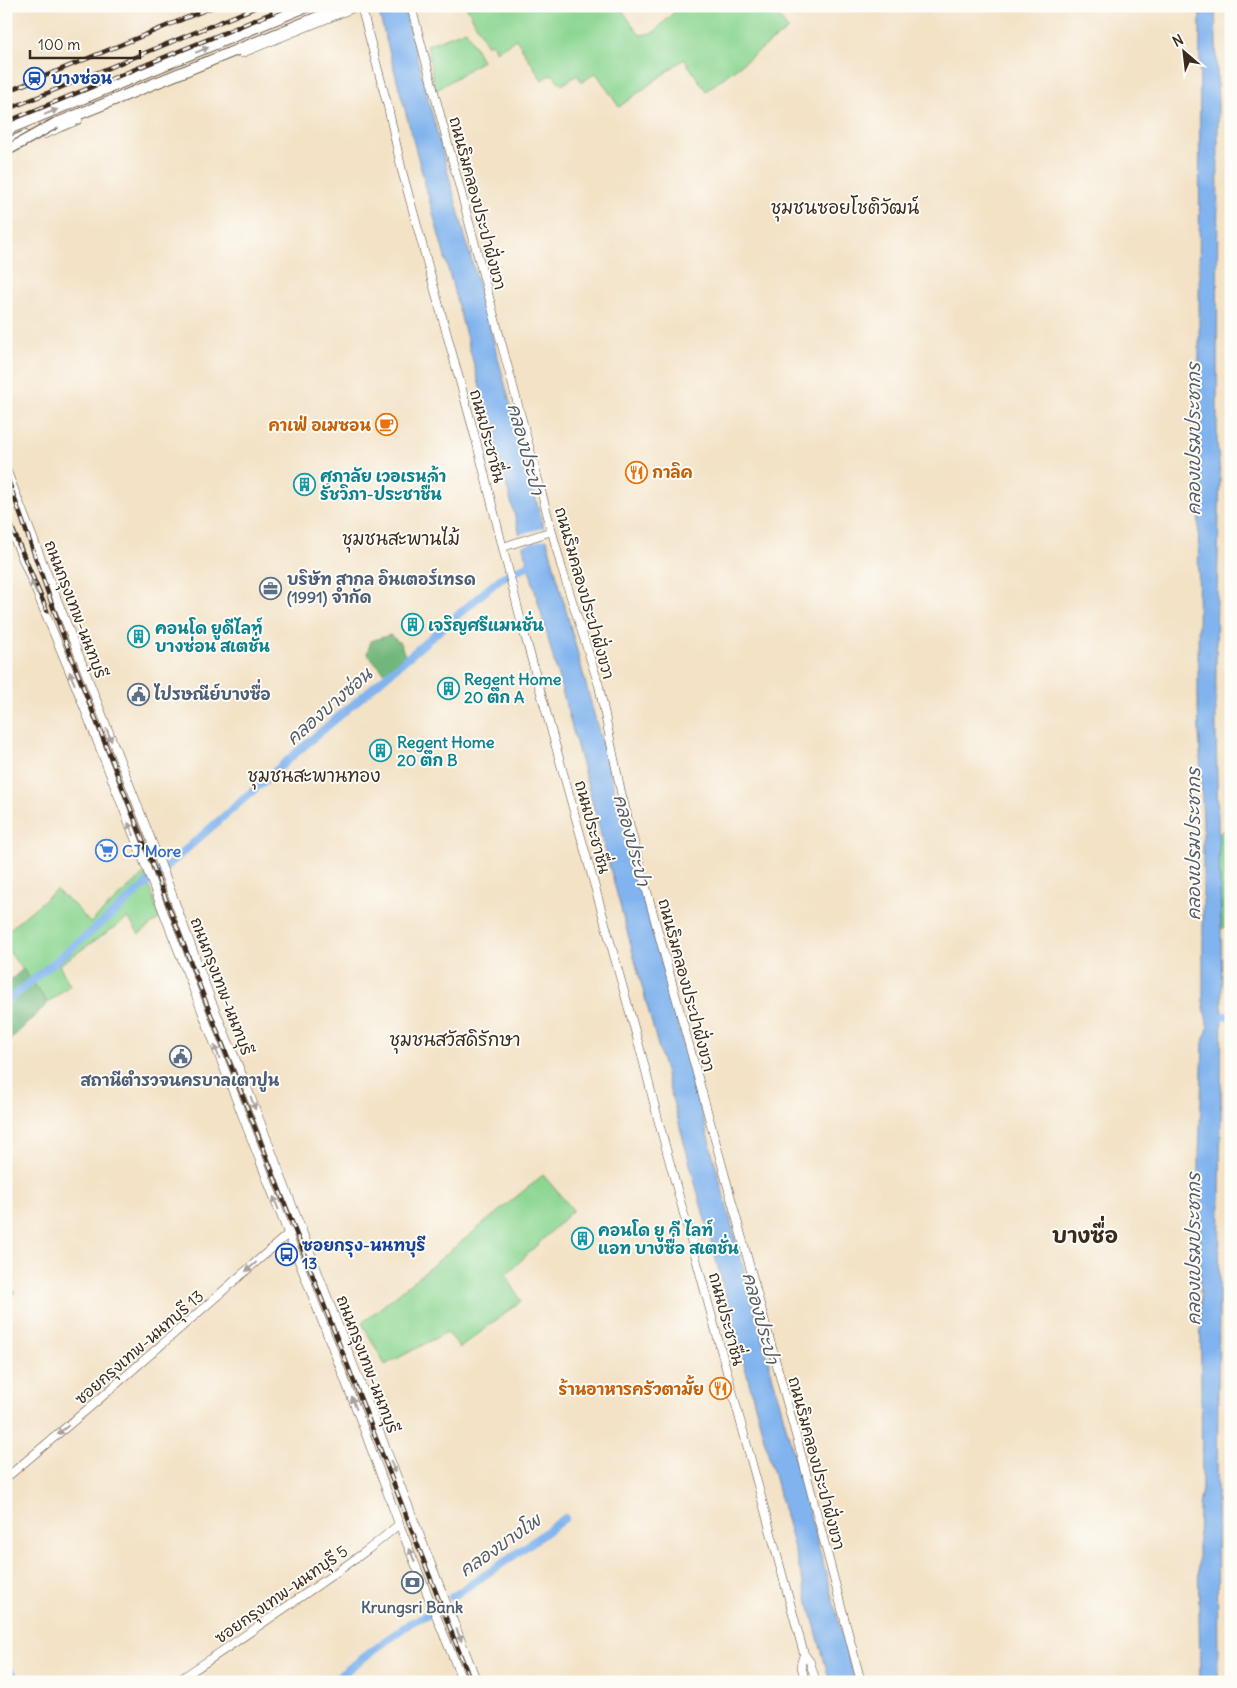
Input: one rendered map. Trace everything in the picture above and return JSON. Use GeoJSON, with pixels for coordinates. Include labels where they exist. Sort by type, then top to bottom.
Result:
{"type":"FeatureCollection","features":[{"type":"Feature","properties":{"kind":"highway"},"geometry":{"type":"LineString","coordinates":[[6,130],[308,6]]}},
{"type":"Feature","properties":{"kind":"highway"},"geometry":{"type":"LineString","coordinates":[[6,144],[345,6]]}},
{"type":"Feature","properties":{"kind":"highway"},"geometry":{"type":"LineString","coordinates":[[6,151],[56,123]]}},
{"type":"Feature","properties":{"kind":"main road"},"geometry":{"type":"LineString","coordinates":[[6,151],[360,6]]}},
{"type":"Feature","properties":{"kind":"main road","name":"ถนนประชาชื่น"},"geometry":{"type":"LineString","coordinates":[[360,6],[388,107],[402,170],[476,440],[522,626],[642,1056],[804,1654],[810,1662],[816,1682]]}},
{"type":"Feature","properties":{"kind":"main road","name":"ถนนริมคลองประปาฝั่งขวา"},"geometry":{"type":"LineString","coordinates":[[411,6],[549,532],[599,686],[621,792],[642,873],[803,1461],[861,1682]]}},
{"type":"Feature","properties":{"kind":"main road","name":"ถนนกรุงเทพ-นนทบุรี"},"geometry":{"type":"LineString","coordinates":[[6,469],[477,1682]]}},
{"type":"Feature","properties":{"kind":"main road","name":"ถนนกรุงเทพ-นนทบุรี"},"geometry":{"type":"LineString","coordinates":[[6,518],[77,689],[399,1524],[463,1682]]}},
{"type":"Feature","properties":{"kind":"main road"},"geometry":{"type":"LineString","coordinates":[[503,547],[549,532]]}},
{"type":"Feature","properties":{"kind":"main road"},"geometry":{"type":"LineString","coordinates":[[53,632],[67,624]]}},
{"type":"Feature","properties":{"kind":"main road"},"geometry":{"type":"LineString","coordinates":[[200,1007],[211,1000]]}},
{"type":"Feature","properties":{"kind":"main road","name":"ซอยกรุงเทพ-นนทบุรี 13"},"geometry":{"type":"LineString","coordinates":[[6,1478],[288,1234],[300,1229]]}},
{"type":"Feature","properties":{"kind":"main road","name":"ซอยกรุงเทพ-นนทบุรี 5"},"geometry":{"type":"LineString","coordinates":[[176,1682],[334,1574],[399,1524]]}},
{"type":"Feature","properties":{"kind":"main road"},"geometry":{"type":"LineString","coordinates":[[424,1584],[437,1580]]}},
{"type":"Feature","properties":{"kind":"main road","name":"ถนนประชาชื่น"},"geometry":{"type":"LineString","coordinates":[[804,1654],[801,1664],[805,1682]]}},
{"type":"Feature","properties":{"kind":"green space"},"geometry":{"type":"Polygon","coordinates":[[[466,6],[619,6],[640,35],[653,33],[680,6],[770,6],[788,29],[706,91],[684,59],[619,107],[596,73],[582,82],[577,75],[562,85],[552,74],[542,80],[516,39],[496,52],[492,43],[487,45],[466,6]]]}},
{"type":"Feature","properties":{"kind":"green space"},"geometry":{"type":"Polygon","coordinates":[[[466,30],[482,61],[435,91],[427,45],[466,30]]]}},
{"type":"Feature","properties":{"kind":"green space"},"geometry":{"type":"Polygon","coordinates":[[[390,635],[400,643],[406,658],[386,674],[367,654],[371,641],[390,635]]]}},
{"type":"Feature","properties":{"kind":"green space"},"geometry":{"type":"Polygon","coordinates":[[[1231,824],[1231,923],[1222,929],[1218,835],[1231,824]]]}},
{"type":"Feature","properties":{"kind":"green space"},"geometry":{"type":"Polygon","coordinates":[[[145,873],[160,918],[139,934],[128,918],[59,965],[70,985],[48,1003],[6,948],[6,932],[56,890],[74,905],[90,923],[145,873]]]}},
{"type":"Feature","properties":{"kind":"green space"},"geometry":{"type":"Polygon","coordinates":[[[23,969],[48,1003],[6,1044],[6,984],[23,969]]]}},
{"type":"Feature","properties":{"kind":"green space"},"geometry":{"type":"Polygon","coordinates":[[[543,1175],[573,1210],[506,1275],[521,1301],[460,1348],[447,1332],[385,1365],[362,1323],[543,1175]]]}},
{"type":"Feature","properties":{"kind":"green space"},"geometry":{"type":"Polygon","coordinates":[[[6,1278],[15,1293],[6,1300],[6,1278]]]}},
{"type":"Feature","properties":{"kind":"water"},"geometry":{"type":"Polygon","coordinates":[[[377,6],[403,6],[855,1682],[830,1682],[377,6]]]}},
{"type":"Feature","properties":{"kind":"water"},"geometry":{"type":"Polygon","coordinates":[[[1200,6],[1215,6],[1218,107],[1217,441],[1220,476],[1216,698],[1222,1003],[1217,1495],[1218,1682],[1200,1682],[1198,1547],[1199,1506],[1202,1489],[1199,1155],[1203,1043],[1208,1028],[1203,1001],[1203,823],[1198,707],[1200,6]]]}},
{"type":"Feature","properties":{"kind":"pier"},"geometry":{"type":"Polygon","coordinates":[[[546,527],[549,538],[520,546],[517,535],[546,527]]]}},
{"type":"Feature","properties":{"kind":"waterway","name":"คลองบางซ่อน"},"geometry":{"type":"LineString","coordinates":[[6,1002],[109,917],[296,753],[501,578],[536,562]]}},
{"type":"Feature","properties":{"kind":"waterway"},"geometry":{"type":"LineString","coordinates":[[1213,1019],[1231,1015]]}},
{"type":"Feature","properties":{"kind":"waterway","name":"คลองบางโพ"},"geometry":{"type":"LineString","coordinates":[[452,1597],[509,1559],[565,1518]]}},
{"type":"Feature","properties":{"kind":"waterway","name":"คลองบางโพ"},"geometry":{"type":"LineString","coordinates":[[331,1682],[410,1623],[433,1612]]}},
{"type":"Feature","properties":{"kind":"waterway"},"geometry":{"type":"LineString","coordinates":[[6,1668],[20,1682]]}},
{"type":"Feature","properties":{"kind":"railway"},"geometry":{"type":"LineString","coordinates":[[6,92],[215,6]]}},
{"type":"Feature","properties":{"kind":"railway"},"geometry":{"type":"LineString","coordinates":[[6,110],[259,6]]}},
{"type":"Feature","properties":{"kind":"railway"},"geometry":{"type":"LineString","coordinates":[[6,122],[289,6]]}},
{"type":"Feature","properties":{"kind":"railway"},"geometry":{"type":"LineString","coordinates":[[6,474],[61,630],[471,1682]]}},
{"type":"Feature","properties":{"kind":"railway"},"geometry":{"type":"LineString","coordinates":[[6,514],[47,611]]}},
{"type":"Feature","properties":{"kind":"place","name":"บางซ่อน"},"geometry":{"type":"Point","coordinates":[35,78]}},
{"type":"Feature","properties":{"kind":"place","name":"คาเฟ่ อเมซอน"},"geometry":{"type":"Point","coordinates":[387,425]}},
{"type":"Feature","properties":{"kind":"place","name":"กาลิค"},"geometry":{"type":"Point","coordinates":[636,472]}},
{"type":"Feature","properties":{"kind":"place","name":"ศุภาลัย เวอเรนด้า รัชวิภา-ประชาชื่น"},"geometry":{"type":"Point","coordinates":[304,485]}},
{"type":"Feature","properties":{"kind":"place","name":"บริษัท สากล อินเตอร์เทรด (1991) จำกัด"},"geometry":{"type":"Point","coordinates":[271,588]}},
{"type":"Feature","properties":{"kind":"place","name":"เจริญศรีแมนชั่น"},"geometry":{"type":"Point","coordinates":[412,625]}},
{"type":"Feature","properties":{"kind":"place","name":"คอนโด ยูดีไลท์ บางซ่อน สเตชั่น"},"geometry":{"type":"Point","coordinates":[139,637]}},
{"type":"Feature","properties":{"kind":"place","name":"Regent Home 20 ตึก A"},"geometry":{"type":"Point","coordinates":[448,688]}},
{"type":"Feature","properties":{"kind":"place","name":"ไปรษณีย์บางซื่อ"},"geometry":{"type":"Point","coordinates":[138,694]}},
{"type":"Feature","properties":{"kind":"place","name":"Regent Home 20 ตึก B"},"geometry":{"type":"Point","coordinates":[381,751]}},
{"type":"Feature","properties":{"kind":"place","name":"CJ More"},"geometry":{"type":"Point","coordinates":[106,851]}},
{"type":"Feature","properties":{"kind":"place","name":"สถานีตำรวจนครบาลเตาปูน"},"geometry":{"type":"Point","coordinates":[180,1056]}},
{"type":"Feature","properties":{"kind":"place","name":"คอนโด ยู ดี ไลท์ แอท บางซื่อ สเตชั่น"},"geometry":{"type":"Point","coordinates":[582,1239]}},
{"type":"Feature","properties":{"kind":"place","name":"ซอยกรุง-นนทบุรี 13"},"geometry":{"type":"Point","coordinates":[286,1254]}},
{"type":"Feature","properties":{"kind":"place","name":"ร้านอาหารครัวตามั้ย"},"geometry":{"type":"Point","coordinates":[720,1389]}},
{"type":"Feature","properties":{"kind":"place","name":"Krungsri Bank"},"geometry":{"type":"Point","coordinates":[412,1583]}},
{"type":"Feature","properties":{"kind":"district","name":"ชุมชนซอยโชติวัฒน์"},"geometry":{"type":"Point","coordinates":[845,207]}},
{"type":"Feature","properties":{"kind":"district","name":"ชุมชนสะพานไม้"},"geometry":{"type":"Point","coordinates":[401,538]}},
{"type":"Feature","properties":{"kind":"district","name":"ชุมชนสะพานทอง"},"geometry":{"type":"Point","coordinates":[314,775]}},
{"type":"Feature","properties":{"kind":"district","name":"ชุมชนสวัสดิรักษา"},"geometry":{"type":"Point","coordinates":[455,1039]}},
{"type":"Feature","properties":{"kind":"district","name":"บางซื่อ"},"geometry":{"type":"Point","coordinates":[1085,1235]}},
{"type":"Feature","properties":{"kind":"water label","name":"คลองเปรมประชากร"},"geometry":{"type":"Point","coordinates":[1193,439]}},
{"type":"Feature","properties":{"kind":"water label","name":"คลองประปา"},"geometry":{"type":"Point","coordinates":[526,449]}},
{"type":"Feature","properties":{"kind":"water label","name":"คลองประปา"},"geometry":{"type":"Point","coordinates":[632,840]}},
{"type":"Feature","properties":{"kind":"water label","name":"คลองเปรมประชากร"},"geometry":{"type":"Point","coordinates":[1193,844]}},
{"type":"Feature","properties":{"kind":"water label","name":"คลองเปรมประชากร"},"geometry":{"type":"Point","coordinates":[1193,1249]}},
{"type":"Feature","properties":{"kind":"water label","name":"คลองประปา"},"geometry":{"type":"Point","coordinates":[761,1318]}}]}
